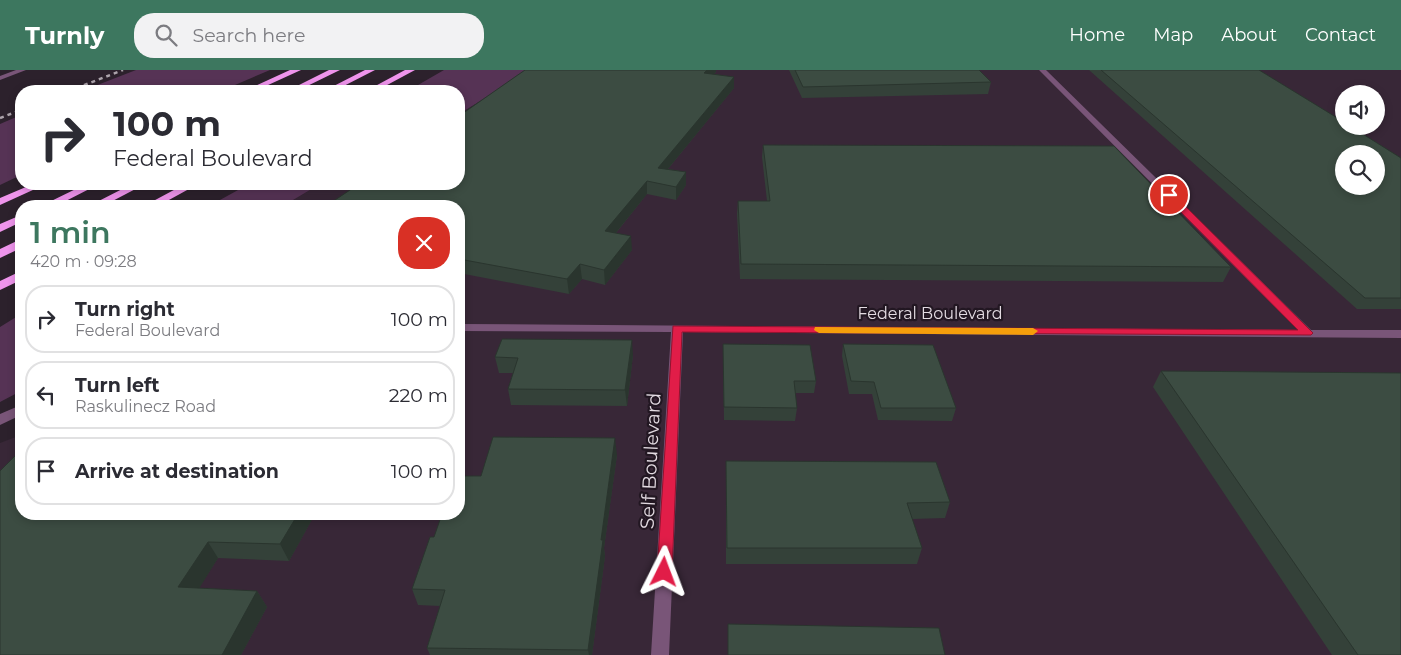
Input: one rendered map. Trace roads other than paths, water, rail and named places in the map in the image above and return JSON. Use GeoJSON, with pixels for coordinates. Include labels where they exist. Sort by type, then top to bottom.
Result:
{"type":"FeatureCollection","features":[{"type":"Feature","properties":{"kind":"highway"},"geometry":{"type":"LineString","coordinates":[[262,85],[297,70]]}},
{"type":"Feature","properties":{"kind":"highway"},"geometry":{"type":"LineString","coordinates":[[304,85],[336,70]]}},
{"type":"Feature","properties":{"kind":"highway"},"geometry":{"type":"LineString","coordinates":[[341,85],[372,70]]}},
{"type":"Feature","properties":{"kind":"highway"},"geometry":{"type":"LineString","coordinates":[[382,85],[411,70]]}},
{"type":"Feature","properties":{"kind":"highway"},"geometry":{"type":"LineString","coordinates":[[0,202],[27,190]]}},
{"type":"Feature","properties":{"kind":"highway"},"geometry":{"type":"LineString","coordinates":[[59,200],[81,190]]}},
{"type":"Feature","properties":{"kind":"highway"},"geometry":{"type":"LineString","coordinates":[[107,200],[128,190]]}},
{"type":"Feature","properties":{"kind":"highway"},"geometry":{"type":"LineString","coordinates":[[161,200],[181,190]]}},
{"type":"Feature","properties":{"kind":"highway"},"geometry":{"type":"LineString","coordinates":[[0,228],[15,221]]}},
{"type":"Feature","properties":{"kind":"highway"},"geometry":{"type":"LineString","coordinates":[[0,254],[15,246]]}},
{"type":"Feature","properties":{"kind":"highway"},"geometry":{"type":"LineString","coordinates":[[0,286],[15,278]]}},
{"type":"Feature","properties":{"kind":"street"},"geometry":{"type":"LineString","coordinates":[[0,78],[23,70]]}},
{"type":"Feature","properties":{"kind":"street"},"geometry":{"type":"LineString","coordinates":[[1042,70],[1308,333]]}},
{"type":"Feature","properties":{"kind":"street","name":"Federal Boulevard"},"geometry":{"type":"LineString","coordinates":[[465,327],[1401,334]]}},
{"type":"Feature","properties":{"kind":"street","name":"Self Boulevard"},"geometry":{"type":"LineString","coordinates":[[660,655],[677,329]]}},
{"type":"Feature","properties":{"kind":"street"},"geometry":{"type":"LineString","coordinates":[[0,420],[15,412]]}},
{"type":"Feature","properties":{"kind":"railway"},"geometry":{"type":"LineString","coordinates":[[84,85],[123,70]]}},
{"type":"Feature","properties":{"kind":"railway"},"geometry":{"type":"LineString","coordinates":[[0,118],[15,112]]}}]}
